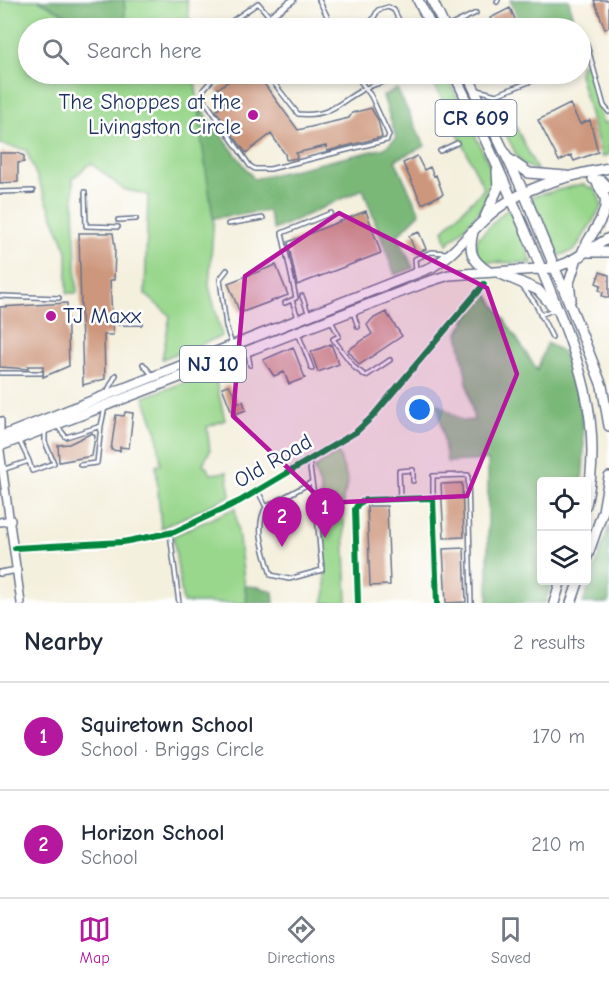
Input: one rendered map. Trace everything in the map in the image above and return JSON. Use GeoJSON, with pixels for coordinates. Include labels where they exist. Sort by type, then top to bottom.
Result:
{"type":"FeatureCollection","features":[{"type":"Feature","properties":{"kind":"main road"},"geometry":{"type":"LineString","coordinates":[[418,0],[427,18]]}},
{"type":"Feature","properties":{"kind":"main road"},"geometry":{"type":"LineString","coordinates":[[432,0],[440,18]]}},
{"type":"Feature","properties":{"kind":"main road","name":"CR 609"},"geometry":{"type":"LineString","coordinates":[[459,84],[498,163],[580,365],[593,429],[591,481]]}},
{"type":"Feature","properties":{"kind":"main road","name":"CR 609"},"geometry":{"type":"LineString","coordinates":[[472,84],[524,193],[572,310],[602,386],[609,426]]}},
{"type":"Feature","properties":{"kind":"main road"},"geometry":{"type":"LineString","coordinates":[[508,158],[529,173],[568,176]]}},
{"type":"Feature","properties":{"kind":"main road"},"geometry":{"type":"LineString","coordinates":[[483,220],[498,188],[498,163]]}},
{"type":"Feature","properties":{"kind":"main road","name":"NJ 10"},"geometry":{"type":"LineString","coordinates":[[0,446],[56,424],[154,377],[416,274],[451,254],[483,220],[513,199],[568,176],[609,168]]}},
{"type":"Feature","properties":{"kind":"main road"},"geometry":{"type":"LineString","coordinates":[[578,173],[602,181],[609,188]]}},
{"type":"Feature","properties":{"kind":"main road"},"geometry":{"type":"LineString","coordinates":[[572,310],[569,283],[584,243],[605,209],[605,196],[596,180]]}},
{"type":"Feature","properties":{"kind":"main road"},"geometry":{"type":"LineString","coordinates":[[473,232],[471,252],[479,266],[538,290],[558,313]]}},
{"type":"Feature","properties":{"kind":"main road","name":"NJ 10"},"geometry":{"type":"LineString","coordinates":[[0,437],[221,361],[449,275],[553,268],[609,238]]}},
{"type":"Feature","properties":{"kind":"main road"},"geometry":{"type":"LineString","coordinates":[[581,255],[609,252]]}},
{"type":"Feature","properties":{"kind":"main road"},"geometry":{"type":"LineString","coordinates":[[591,546],[603,511],[609,477]]}},
{"type":"Feature","properties":{"kind":"main road"},"geometry":{"type":"LineString","coordinates":[[554,603],[559,585]]}},
{"type":"Feature","properties":{"kind":"main road"},"geometry":{"type":"LineString","coordinates":[[572,603],[577,585]]}},
{"type":"Feature","properties":{"kind":"street"},"geometry":{"type":"LineString","coordinates":[[270,17],[293,0]]}},
{"type":"Feature","properties":{"kind":"street","name":"Old Road"},"geometry":{"type":"LineString","coordinates":[[15,548],[123,542],[170,533],[258,491],[356,432],[372,417],[483,284]]}},
{"type":"Feature","properties":{"kind":"street"},"geometry":{"type":"LineString","coordinates":[[0,422],[0,431]]}},
{"type":"Feature","properties":{"kind":"street"},"geometry":{"type":"LineString","coordinates":[[0,451],[21,603]]}},
{"type":"Feature","properties":{"kind":"street"},"geometry":{"type":"LineString","coordinates":[[358,603],[355,509],[358,504],[365,500],[434,498],[437,603]]}},
{"type":"Feature","properties":{"kind":"street"},"geometry":{"type":"LineString","coordinates":[[0,522],[11,520]]}},
{"type":"Feature","properties":{"kind":"street"},"geometry":{"type":"LineString","coordinates":[[0,573],[18,570]]}},
{"type":"Feature","properties":{"kind":"lane"},"geometry":{"type":"LineString","coordinates":[[319,0],[328,18]]}},
{"type":"Feature","properties":{"kind":"lane"},"geometry":{"type":"LineString","coordinates":[[236,18],[258,3],[270,17]]}},
{"type":"Feature","properties":{"kind":"lane"},"geometry":{"type":"LineString","coordinates":[[373,18],[388,7],[394,10],[398,18]]}},
{"type":"Feature","properties":{"kind":"lane"},"geometry":{"type":"LineString","coordinates":[[466,18],[476,13]]}},
{"type":"Feature","properties":{"kind":"lane"},"geometry":{"type":"LineString","coordinates":[[591,59],[604,106],[609,112]]}},
{"type":"Feature","properties":{"kind":"lane"},"geometry":{"type":"LineString","coordinates":[[208,84],[203,90],[204,99],[250,166],[255,169],[270,169],[387,140],[389,135],[378,110],[371,96],[360,84]]}},
{"type":"Feature","properties":{"kind":"lane"},"geometry":{"type":"LineString","coordinates":[[275,84],[298,114],[315,116],[335,109],[363,89],[379,84]]}},
{"type":"Feature","properties":{"kind":"lane"},"geometry":{"type":"LineString","coordinates":[[474,88],[496,95],[524,84]]}},
{"type":"Feature","properties":{"kind":"lane"},"geometry":{"type":"LineString","coordinates":[[486,114],[496,95]]}},
{"type":"Feature","properties":{"kind":"lane"},"geometry":{"type":"LineString","coordinates":[[440,151],[457,143]]}},
{"type":"Feature","properties":{"kind":"lane"},"geometry":{"type":"LineString","coordinates":[[0,192],[33,191]]}},
{"type":"Feature","properties":{"kind":"lane"},"geometry":{"type":"LineString","coordinates":[[85,192],[86,226],[118,227]]}},
{"type":"Feature","properties":{"kind":"lane"},"geometry":{"type":"LineString","coordinates":[[285,303],[296,298],[282,233],[331,213]]}},
{"type":"Feature","properties":{"kind":"lane"},"geometry":{"type":"LineString","coordinates":[[228,224],[263,218]]}},
{"type":"Feature","properties":{"kind":"lane"},"geometry":{"type":"LineString","coordinates":[[118,220],[136,219]]}},
{"type":"Feature","properties":{"kind":"lane"},"geometry":{"type":"LineString","coordinates":[[416,274],[416,259],[431,252],[451,254]]}},
{"type":"Feature","properties":{"kind":"lane"},"geometry":{"type":"LineString","coordinates":[[227,270],[220,279],[226,326],[232,347]]}},
{"type":"Feature","properties":{"kind":"lane"},"geometry":{"type":"LineString","coordinates":[[519,281],[552,337]]}},
{"type":"Feature","properties":{"kind":"lane"},"geometry":{"type":"LineString","coordinates":[[0,296],[60,298]]}},
{"type":"Feature","properties":{"kind":"lane"},"geometry":{"type":"LineString","coordinates":[[302,296],[310,317]]}},
{"type":"Feature","properties":{"kind":"lane"},"geometry":{"type":"LineString","coordinates":[[292,300],[299,321]]}},
{"type":"Feature","properties":{"kind":"lane"},"geometry":{"type":"LineString","coordinates":[[352,311],[358,327]]}},
{"type":"Feature","properties":{"kind":"lane"},"geometry":{"type":"LineString","coordinates":[[540,315],[558,313]]}},
{"type":"Feature","properties":{"kind":"lane"},"geometry":{"type":"LineString","coordinates":[[330,319],[339,336],[333,339],[355,368],[366,376],[390,360]]}},
{"type":"Feature","properties":{"kind":"lane"},"geometry":{"type":"LineString","coordinates":[[119,323],[140,323]]}},
{"type":"Feature","properties":{"kind":"lane"},"geometry":{"type":"LineString","coordinates":[[298,332],[312,369]]}},
{"type":"Feature","properties":{"kind":"lane"},"geometry":{"type":"LineString","coordinates":[[248,351],[250,365]]}},
{"type":"Feature","properties":{"kind":"lane"},"geometry":{"type":"LineString","coordinates":[[221,361],[236,376]]}},
{"type":"Feature","properties":{"kind":"lane"},"geometry":{"type":"LineString","coordinates":[[143,364],[154,377]]}},
{"type":"Feature","properties":{"kind":"lane"},"geometry":{"type":"LineString","coordinates":[[0,373],[41,373]]}},
{"type":"Feature","properties":{"kind":"lane"},"geometry":{"type":"LineString","coordinates":[[80,465],[98,463],[105,401],[116,375]]}},
{"type":"Feature","properties":{"kind":"lane"},"geometry":{"type":"LineString","coordinates":[[56,424],[66,437],[101,426]]}},
{"type":"Feature","properties":{"kind":"lane"},"geometry":{"type":"LineString","coordinates":[[19,439],[32,471],[54,463],[45,442],[45,428]]}},
{"type":"Feature","properties":{"kind":"lane"},"geometry":{"type":"LineString","coordinates":[[3,470],[29,461]]}},
{"type":"Feature","properties":{"kind":"lane"},"geometry":{"type":"LineString","coordinates":[[309,461],[312,482],[322,570],[289,579],[271,574],[264,550],[260,519],[266,507],[312,482]]}},
{"type":"Feature","properties":{"kind":"lane"},"geometry":{"type":"LineString","coordinates":[[400,499],[399,471],[413,470],[413,481]]}},
{"type":"Feature","properties":{"kind":"lane"},"geometry":{"type":"LineString","coordinates":[[434,498],[433,476],[468,475],[471,603]]}},
{"type":"Feature","properties":{"kind":"lane"},"geometry":{"type":"LineString","coordinates":[[258,491],[266,507]]}},
{"type":"Feature","properties":{"kind":"lane"},"geometry":{"type":"LineString","coordinates":[[170,533],[179,603]]}},
{"type":"Feature","properties":{"kind":"highlighted area"},"geometry":{"type":"Polygon","coordinates":[[[339,213],[487,288],[517,374],[467,496],[325,503],[233,416],[245,276],[339,213]]]}},
{"type":"Feature","properties":{"kind":"green space"},"geometry":{"type":"Polygon","coordinates":[[[0,0],[39,0],[72,18],[18,18],[18,84],[195,84],[214,215],[209,286],[222,336],[162,359],[170,316],[145,294],[148,195],[123,189],[91,163],[73,178],[77,293],[67,293],[67,251],[26,150],[0,144],[0,0]]]}},
{"type":"Feature","properties":{"kind":"green space"},"geometry":{"type":"Polygon","coordinates":[[[39,0],[124,0],[125,18],[72,18],[39,0]]]}},
{"type":"Feature","properties":{"kind":"green space"},"geometry":{"type":"Polygon","coordinates":[[[124,0],[187,0],[189,18],[125,18],[124,0]]]}},
{"type":"Feature","properties":{"kind":"green space"},"geometry":{"type":"Polygon","coordinates":[[[510,0],[569,0],[572,18],[518,18],[510,0]]]}},
{"type":"Feature","properties":{"kind":"green space"},"geometry":{"type":"Polygon","coordinates":[[[591,81],[603,123],[609,123],[609,155],[602,157],[582,84],[591,84],[591,81]]]}},
{"type":"Feature","properties":{"kind":"green space"},"geometry":{"type":"Polygon","coordinates":[[[435,84],[451,84],[496,179],[488,197],[476,214],[447,244],[443,230],[484,189],[435,84]]]}},
{"type":"Feature","properties":{"kind":"green space"},"geometry":{"type":"Polygon","coordinates":[[[397,89],[425,146],[395,160],[420,213],[398,235],[413,268],[395,275],[363,189],[274,230],[268,211],[213,218],[199,122],[201,108],[254,179],[385,148],[396,138],[383,96],[397,89]]]}},
{"type":"Feature","properties":{"kind":"green space"},"geometry":{"type":"Polygon","coordinates":[[[502,98],[538,172],[520,162],[493,109],[496,100],[502,98]]]}},
{"type":"Feature","properties":{"kind":"green space"},"geometry":{"type":"Polygon","coordinates":[[[582,184],[596,190],[602,206],[575,250],[555,257],[531,197],[582,184]]]}},
{"type":"Feature","properties":{"kind":"green space"},"geometry":{"type":"Polygon","coordinates":[[[510,206],[532,263],[485,262],[476,253],[477,239],[510,206]]]}},
{"type":"Feature","properties":{"kind":"green space"},"geometry":{"type":"Polygon","coordinates":[[[484,288],[537,370],[547,343],[563,352],[570,368],[582,415],[584,447],[582,477],[537,477],[537,585],[551,585],[545,603],[488,603],[488,460],[447,462],[438,404],[463,421],[474,420],[458,333],[484,288]]]}},
{"type":"Feature","properties":{"kind":"green space"},"geometry":{"type":"Polygon","coordinates":[[[213,369],[225,420],[207,427],[210,451],[203,463],[211,474],[227,472],[230,496],[161,528],[156,466],[161,464],[157,433],[144,397],[189,381],[213,369]]]}},
{"type":"Feature","properties":{"kind":"green space"},"geometry":{"type":"Polygon","coordinates":[[[338,452],[348,482],[343,498],[347,603],[323,603],[326,592],[321,488],[314,469],[338,452]]]}},
{"type":"Feature","properties":{"kind":"green space"},"geometry":{"type":"Polygon","coordinates":[[[235,508],[247,603],[183,603],[173,536],[235,508]]]}},
{"type":"Feature","properties":{"kind":"green space"},"geometry":{"type":"Polygon","coordinates":[[[609,526],[609,603],[583,603],[591,585],[609,526]]]}},
{"type":"Feature","properties":{"kind":"green space"},"geometry":{"type":"Polygon","coordinates":[[[245,586],[259,587],[273,592],[274,603],[247,603],[245,586]]]}},
{"type":"Feature","properties":{"kind":"building"},"geometry":{"type":"Polygon","coordinates":[[[594,0],[609,0],[609,27],[605,29],[594,0]]]}},
{"type":"Feature","properties":{"kind":"building"},"geometry":{"type":"Polygon","coordinates":[[[510,8],[514,18],[490,18],[510,8]]]}},
{"type":"Feature","properties":{"kind":"building","name":"The Shoppes at the Livingston Circle"},"geometry":{"type":"Polygon","coordinates":[[[225,84],[264,84],[298,130],[349,118],[352,113],[371,108],[378,120],[382,137],[327,151],[326,146],[296,153],[297,158],[286,160],[285,154],[271,134],[246,153],[216,111],[226,104],[216,90],[225,84]]]}},
{"type":"Feature","properties":{"kind":"building"},"geometry":{"type":"Polygon","coordinates":[[[570,104],[580,124],[590,120],[598,152],[574,161],[571,155],[559,161],[538,120],[570,104]]]}},
{"type":"Feature","properties":{"kind":"building"},"geometry":{"type":"Polygon","coordinates":[[[0,153],[18,153],[24,156],[24,162],[18,163],[18,182],[0,183],[0,153]]]}},
{"type":"Feature","properties":{"kind":"building"},"geometry":{"type":"Polygon","coordinates":[[[417,156],[424,170],[430,167],[434,176],[436,175],[443,194],[422,204],[403,163],[417,156]]]}},
{"type":"Feature","properties":{"kind":"building"},"geometry":{"type":"Polygon","coordinates":[[[366,211],[381,253],[297,285],[288,242],[366,211]]]}},
{"type":"Feature","properties":{"kind":"building"},"geometry":{"type":"Polygon","coordinates":[[[419,232],[426,249],[416,253],[409,236],[419,232]]]}},
{"type":"Feature","properties":{"kind":"building"},"geometry":{"type":"Polygon","coordinates":[[[79,233],[113,233],[115,248],[114,280],[110,280],[113,335],[104,335],[105,379],[83,385],[79,233]]]}},
{"type":"Feature","properties":{"kind":"building"},"geometry":{"type":"Polygon","coordinates":[[[276,265],[288,295],[240,313],[228,283],[276,265]]]}},
{"type":"Feature","properties":{"kind":"building"},"geometry":{"type":"Polygon","coordinates":[[[600,272],[609,275],[609,298],[602,296],[603,292],[599,290],[601,285],[596,283],[600,272]]]}},
{"type":"Feature","properties":{"kind":"building"},"geometry":{"type":"Polygon","coordinates":[[[67,303],[69,366],[43,377],[43,366],[28,366],[28,369],[0,367],[0,307],[67,303]]]}},
{"type":"Feature","properties":{"kind":"building"},"geometry":{"type":"Polygon","coordinates":[[[386,312],[402,336],[359,365],[348,350],[372,334],[367,325],[372,319],[386,312]]]}},
{"type":"Feature","properties":{"kind":"building"},"geometry":{"type":"Polygon","coordinates":[[[331,344],[339,364],[318,372],[311,352],[331,344]]]}},
{"type":"Feature","properties":{"kind":"building"},"geometry":{"type":"Polygon","coordinates":[[[293,347],[305,378],[289,384],[284,372],[274,376],[263,360],[293,347]]]}},
{"type":"Feature","properties":{"kind":"building"},"geometry":{"type":"Polygon","coordinates":[[[229,385],[239,403],[243,401],[246,410],[233,415],[222,387],[229,385]]]}},
{"type":"Feature","properties":{"kind":"building"},"geometry":{"type":"Polygon","coordinates":[[[125,412],[133,413],[129,448],[120,447],[120,451],[111,450],[116,415],[124,416],[125,412]]]}},
{"type":"Feature","properties":{"kind":"building"},"geometry":{"type":"Polygon","coordinates":[[[92,433],[95,436],[92,456],[59,462],[58,445],[69,444],[92,433]]]}},
{"type":"Feature","properties":{"kind":"building"},"geometry":{"type":"Polygon","coordinates":[[[462,483],[464,537],[444,538],[441,484],[462,483]]]}},
{"type":"Feature","properties":{"kind":"building"},"geometry":{"type":"Polygon","coordinates":[[[367,506],[387,506],[390,585],[370,586],[367,506]]]}},
{"type":"Feature","properties":{"kind":"building"},"geometry":{"type":"Polygon","coordinates":[[[464,548],[466,602],[446,603],[443,549],[464,548]]]}},
{"type":"Feature","properties":{"kind":"cycle path"},"geometry":{"type":"LineString","coordinates":[[15,548],[123,542],[174,532],[240,501],[356,432],[372,417],[484,284]]}},
{"type":"Feature","properties":{"kind":"cycle path"},"geometry":{"type":"LineString","coordinates":[[358,603],[355,509],[358,504],[365,500],[433,498],[437,603]]}},
{"type":"Feature","properties":{"kind":"place","name":"The Shoppes at the Livingston Circle"},"geometry":{"type":"Point","coordinates":[253,115]}},
{"type":"Feature","properties":{"kind":"place","name":"TJ Maxx"},"geometry":{"type":"Point","coordinates":[51,316]}},
{"type":"Feature","properties":{"kind":"place","name":"Squiretown School"},"geometry":{"type":"Point","coordinates":[325,538]}},
{"type":"Feature","properties":{"kind":"place","name":"Horizon School"},"geometry":{"type":"Point","coordinates":[282,547]}}]}
